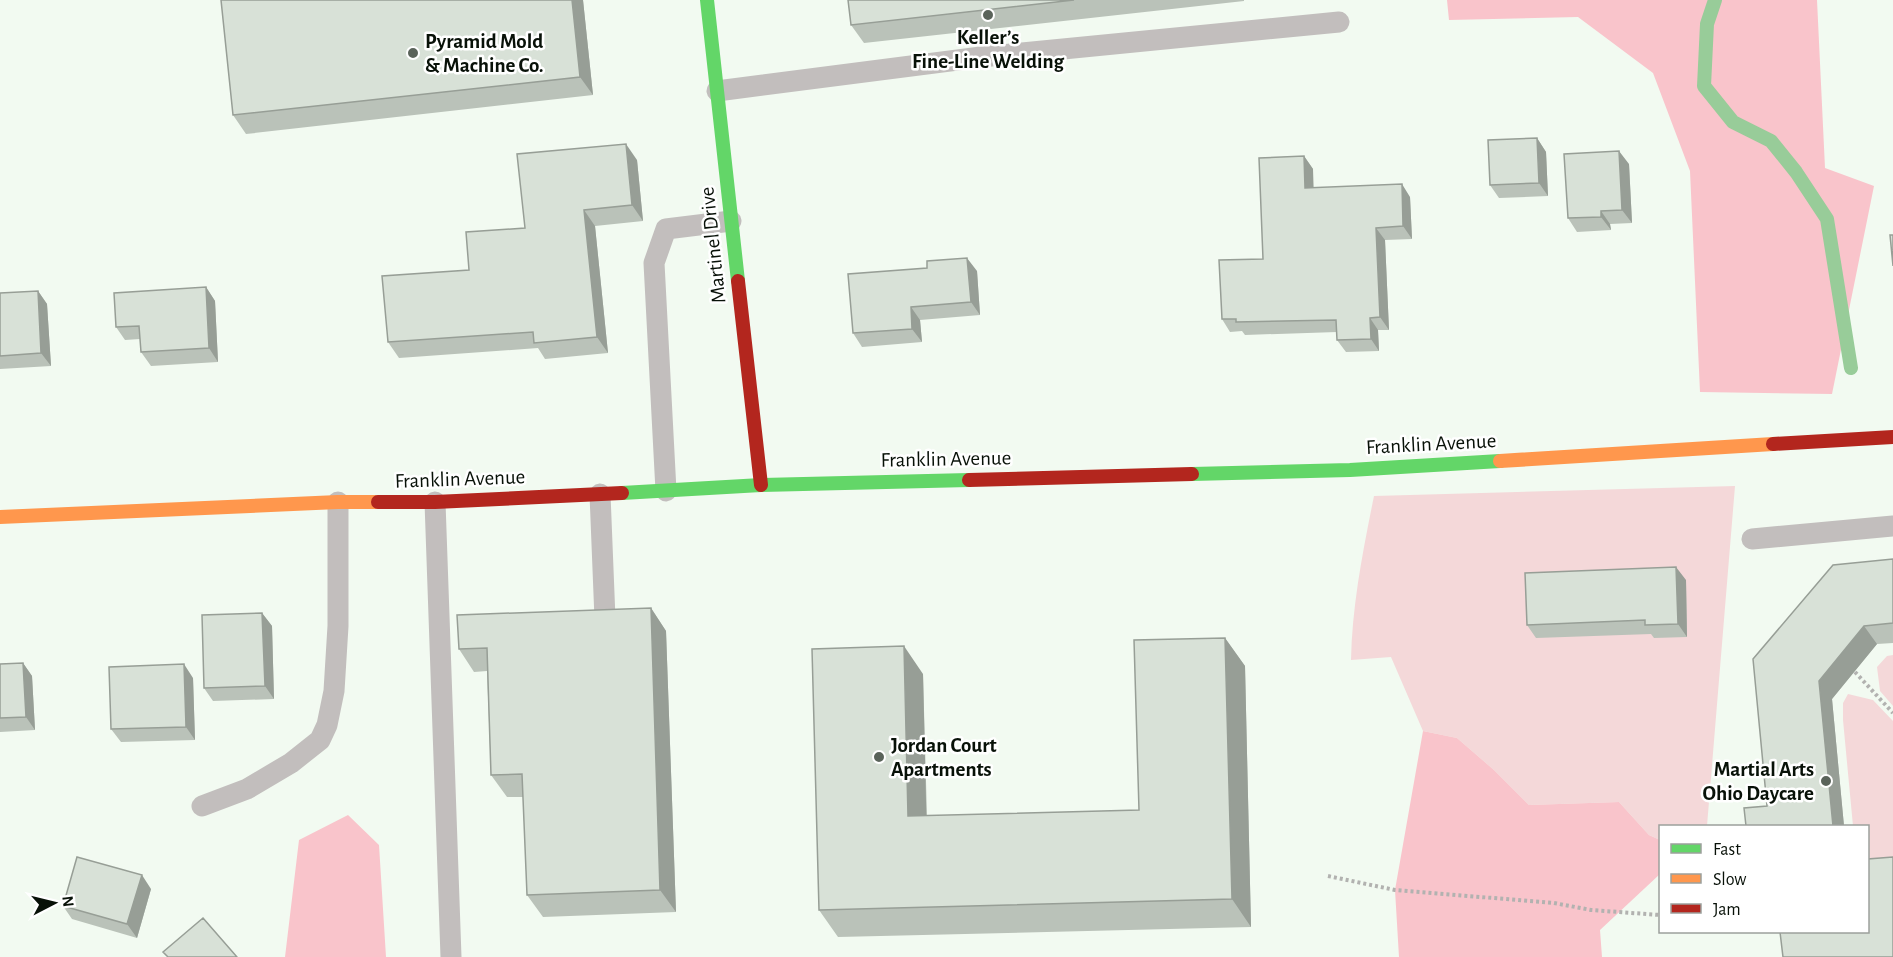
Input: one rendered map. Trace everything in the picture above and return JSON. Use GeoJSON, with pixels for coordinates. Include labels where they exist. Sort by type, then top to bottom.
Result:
{"type":"FeatureCollection","features":[{"type":"Feature","properties":{"kind":"street","name":"Martinel Drive"},"geometry":{"type":"LineString","coordinates":[[707,0],[761,484]]}},
{"type":"Feature","properties":{"kind":"street","name":"Franklin Avenue"},"geometry":{"type":"LineString","coordinates":[[0,517],[338,502],[435,502],[600,495],[761,484],[1350,470],[1893,437]]}},
{"type":"Feature","properties":{"kind":"lane"},"geometry":{"type":"LineString","coordinates":[[717,91],[981,57],[1339,22]]}},
{"type":"Feature","properties":{"kind":"lane"},"geometry":{"type":"LineString","coordinates":[[666,491],[654,263],[666,230],[731,221]]}},
{"type":"Feature","properties":{"kind":"lane"},"geometry":{"type":"LineString","coordinates":[[600,495],[605,619]]}},
{"type":"Feature","properties":{"kind":"lane"},"geometry":{"type":"LineString","coordinates":[[202,806],[248,789],[291,763],[320,740],[324,732],[334,691],[338,626],[338,502]]}},
{"type":"Feature","properties":{"kind":"lane"},"geometry":{"type":"LineString","coordinates":[[435,502],[451,957]]}},
{"type":"Feature","properties":{"kind":"lane"},"geometry":{"type":"LineString","coordinates":[[1752,539],[1893,526]]}},
{"type":"Feature","properties":{"kind":"path"},"geometry":{"type":"LineString","coordinates":[[1855,672],[1893,713]]}},
{"type":"Feature","properties":{"kind":"path"},"geometry":{"type":"LineString","coordinates":[[1328,876],[1395,890],[1554,903],[1591,910],[1659,915]]}},
{"type":"Feature","properties":{"kind":"shaded area"},"geometry":{"type":"Polygon","coordinates":[[[1447,0],[1817,0],[1825,168],[1874,186],[1832,394],[1700,392],[1690,171],[1653,73],[1578,17],[1449,20],[1447,0]]]}},
{"type":"Feature","properties":{"kind":"shaded area"},"geometry":{"type":"Polygon","coordinates":[[[1735,486],[1707,825],[1659,825],[1659,840],[1649,835],[1619,802],[1529,805],[1457,738],[1423,731],[1391,657],[1351,660],[1356,599],[1374,496],[1735,486]]]}},
{"type":"Feature","properties":{"kind":"shaded area"},"geometry":{"type":"Polygon","coordinates":[[[1893,655],[1893,706],[1880,691],[1877,667],[1887,656],[1893,655]]]}},
{"type":"Feature","properties":{"kind":"shaded area"},"geometry":{"type":"Polygon","coordinates":[[[1848,694],[1873,700],[1893,721],[1893,876],[1869,879],[1869,825],[1853,825],[1843,703],[1848,694]]]}},
{"type":"Feature","properties":{"kind":"shaded area"},"geometry":{"type":"Polygon","coordinates":[[[1423,731],[1457,738],[1529,805],[1619,802],[1649,835],[1659,840],[1659,875],[1600,930],[1602,957],[1399,957],[1395,890],[1423,731]]]}},
{"type":"Feature","properties":{"kind":"shaded area"},"geometry":{"type":"Polygon","coordinates":[[[348,815],[379,845],[386,957],[285,957],[299,840],[348,815]]]}},
{"type":"Feature","properties":{"kind":"building","name":"Pyramid Mold & Machine Co."},"geometry":{"type":"Polygon","coordinates":[[[221,0],[572,0],[580,77],[233,115],[221,0]]]}},
{"type":"Feature","properties":{"kind":"building"},"geometry":{"type":"Polygon","coordinates":[[[848,0],[1074,0],[851,25],[848,0]]]}},
{"type":"Feature","properties":{"kind":"building"},"geometry":{"type":"Polygon","coordinates":[[[1537,138],[1539,183],[1490,185],[1488,140],[1537,138]]]}},
{"type":"Feature","properties":{"kind":"building"},"geometry":{"type":"Polygon","coordinates":[[[626,144],[632,205],[584,210],[597,337],[534,343],[533,332],[388,342],[382,276],[469,270],[466,232],[525,228],[517,154],[626,144]]]}},
{"type":"Feature","properties":{"kind":"building"},"geometry":{"type":"Polygon","coordinates":[[[1619,151],[1622,210],[1601,211],[1601,217],[1568,218],[1564,154],[1619,151]]]}},
{"type":"Feature","properties":{"kind":"building"},"geometry":{"type":"Polygon","coordinates":[[[1304,156],[1305,188],[1402,184],[1403,226],[1376,228],[1380,317],[1370,318],[1371,339],[1337,340],[1336,320],[1236,322],[1236,319],[1222,319],[1219,260],[1263,259],[1259,158],[1304,156]]]}},
{"type":"Feature","properties":{"kind":"building"},"geometry":{"type":"Polygon","coordinates":[[[1890,235],[1893,235],[1893,266],[1890,235]]]}},
{"type":"Feature","properties":{"kind":"building"},"geometry":{"type":"Polygon","coordinates":[[[967,258],[971,302],[911,307],[912,329],[853,333],[848,274],[927,268],[927,261],[967,258]]]}},
{"type":"Feature","properties":{"kind":"building"},"geometry":{"type":"Polygon","coordinates":[[[206,287],[209,348],[141,352],[139,326],[116,327],[114,293],[206,287]]]}},
{"type":"Feature","properties":{"kind":"building"},"geometry":{"type":"Polygon","coordinates":[[[38,291],[41,353],[0,356],[0,293],[38,291]]]}},
{"type":"Feature","properties":{"kind":"building"},"geometry":{"type":"Polygon","coordinates":[[[1893,559],[1893,623],[1864,626],[1819,681],[1833,825],[1746,825],[1744,808],[1767,806],[1753,659],[1833,565],[1893,559]]]}},
{"type":"Feature","properties":{"kind":"building"},"geometry":{"type":"Polygon","coordinates":[[[1676,567],[1678,624],[1645,625],[1645,620],[1527,625],[1525,573],[1676,567]]]}},
{"type":"Feature","properties":{"kind":"building"},"geometry":{"type":"Polygon","coordinates":[[[651,608],[660,890],[527,895],[522,774],[491,775],[487,648],[459,649],[457,615],[651,608]]]}},
{"type":"Feature","properties":{"kind":"building"},"geometry":{"type":"Polygon","coordinates":[[[262,613],[265,686],[204,688],[202,615],[262,613]]]}},
{"type":"Feature","properties":{"kind":"building","name":"Jordan Court Apartments"},"geometry":{"type":"Polygon","coordinates":[[[1225,638],[1232,899],[819,910],[812,649],[904,646],[908,816],[1139,810],[1134,640],[1225,638]]]}},
{"type":"Feature","properties":{"kind":"building"},"geometry":{"type":"Polygon","coordinates":[[[23,663],[26,717],[0,718],[0,664],[23,663]]]}},
{"type":"Feature","properties":{"kind":"building"},"geometry":{"type":"Polygon","coordinates":[[[184,664],[186,727],[111,729],[109,667],[184,664]]]}},
{"type":"Feature","properties":{"kind":"building"},"geometry":{"type":"Polygon","coordinates":[[[77,857],[142,875],[127,924],[63,906],[77,857]]]}},
{"type":"Feature","properties":{"kind":"building"},"geometry":{"type":"Polygon","coordinates":[[[1893,857],[1893,957],[1783,957],[1780,933],[1869,933],[1869,859],[1893,857]]]}},
{"type":"Feature","properties":{"kind":"building"},"geometry":{"type":"Polygon","coordinates":[[[203,918],[237,957],[168,957],[163,952],[203,918]]]}},
{"type":"Feature","properties":{"kind":"waterway"},"geometry":{"type":"LineString","coordinates":[[1715,0],[1707,24],[1704,86],[1733,122],[1771,141],[1796,172],[1827,219],[1851,368]]}},
{"type":"Feature","properties":{"kind":"traffic: fast"},"geometry":{"type":"LineString","coordinates":[[707,0],[738,281]]}},
{"type":"Feature","properties":{"kind":"traffic: fast"},"geometry":{"type":"LineString","coordinates":[[1192,474],[1350,470],[1500,461]]}},
{"type":"Feature","properties":{"kind":"traffic: fast"},"geometry":{"type":"LineString","coordinates":[[622,493],[761,485],[969,480]]}},
{"type":"Feature","properties":{"kind":"traffic: slow"},"geometry":{"type":"LineString","coordinates":[[1500,461],[1773,444]]}},
{"type":"Feature","properties":{"kind":"traffic: slow"},"geometry":{"type":"LineString","coordinates":[[0,517],[378,502]]}},
{"type":"Feature","properties":{"kind":"traffic: jam"},"geometry":{"type":"LineString","coordinates":[[738,281],[761,485]]}},
{"type":"Feature","properties":{"kind":"traffic: jam"},"geometry":{"type":"LineString","coordinates":[[1773,444],[1893,437]]}},
{"type":"Feature","properties":{"kind":"traffic: jam"},"geometry":{"type":"LineString","coordinates":[[969,480],[1192,474]]}},
{"type":"Feature","properties":{"kind":"traffic: jam"},"geometry":{"type":"LineString","coordinates":[[378,502],[435,502],[622,493]]}},
{"type":"Feature","properties":{"kind":"place","name":"Keller’s Fine-Line Welding"},"geometry":{"type":"Point","coordinates":[988,15]}},
{"type":"Feature","properties":{"kind":"place","name":"Pyramid Mold & Machine Co."},"geometry":{"type":"Point","coordinates":[413,53]}},
{"type":"Feature","properties":{"kind":"place","name":"Jordan Court Apartments"},"geometry":{"type":"Point","coordinates":[879,757]}},
{"type":"Feature","properties":{"kind":"place","name":"Martial Arts Ohio Daycare"},"geometry":{"type":"Point","coordinates":[1826,781]}}]}
